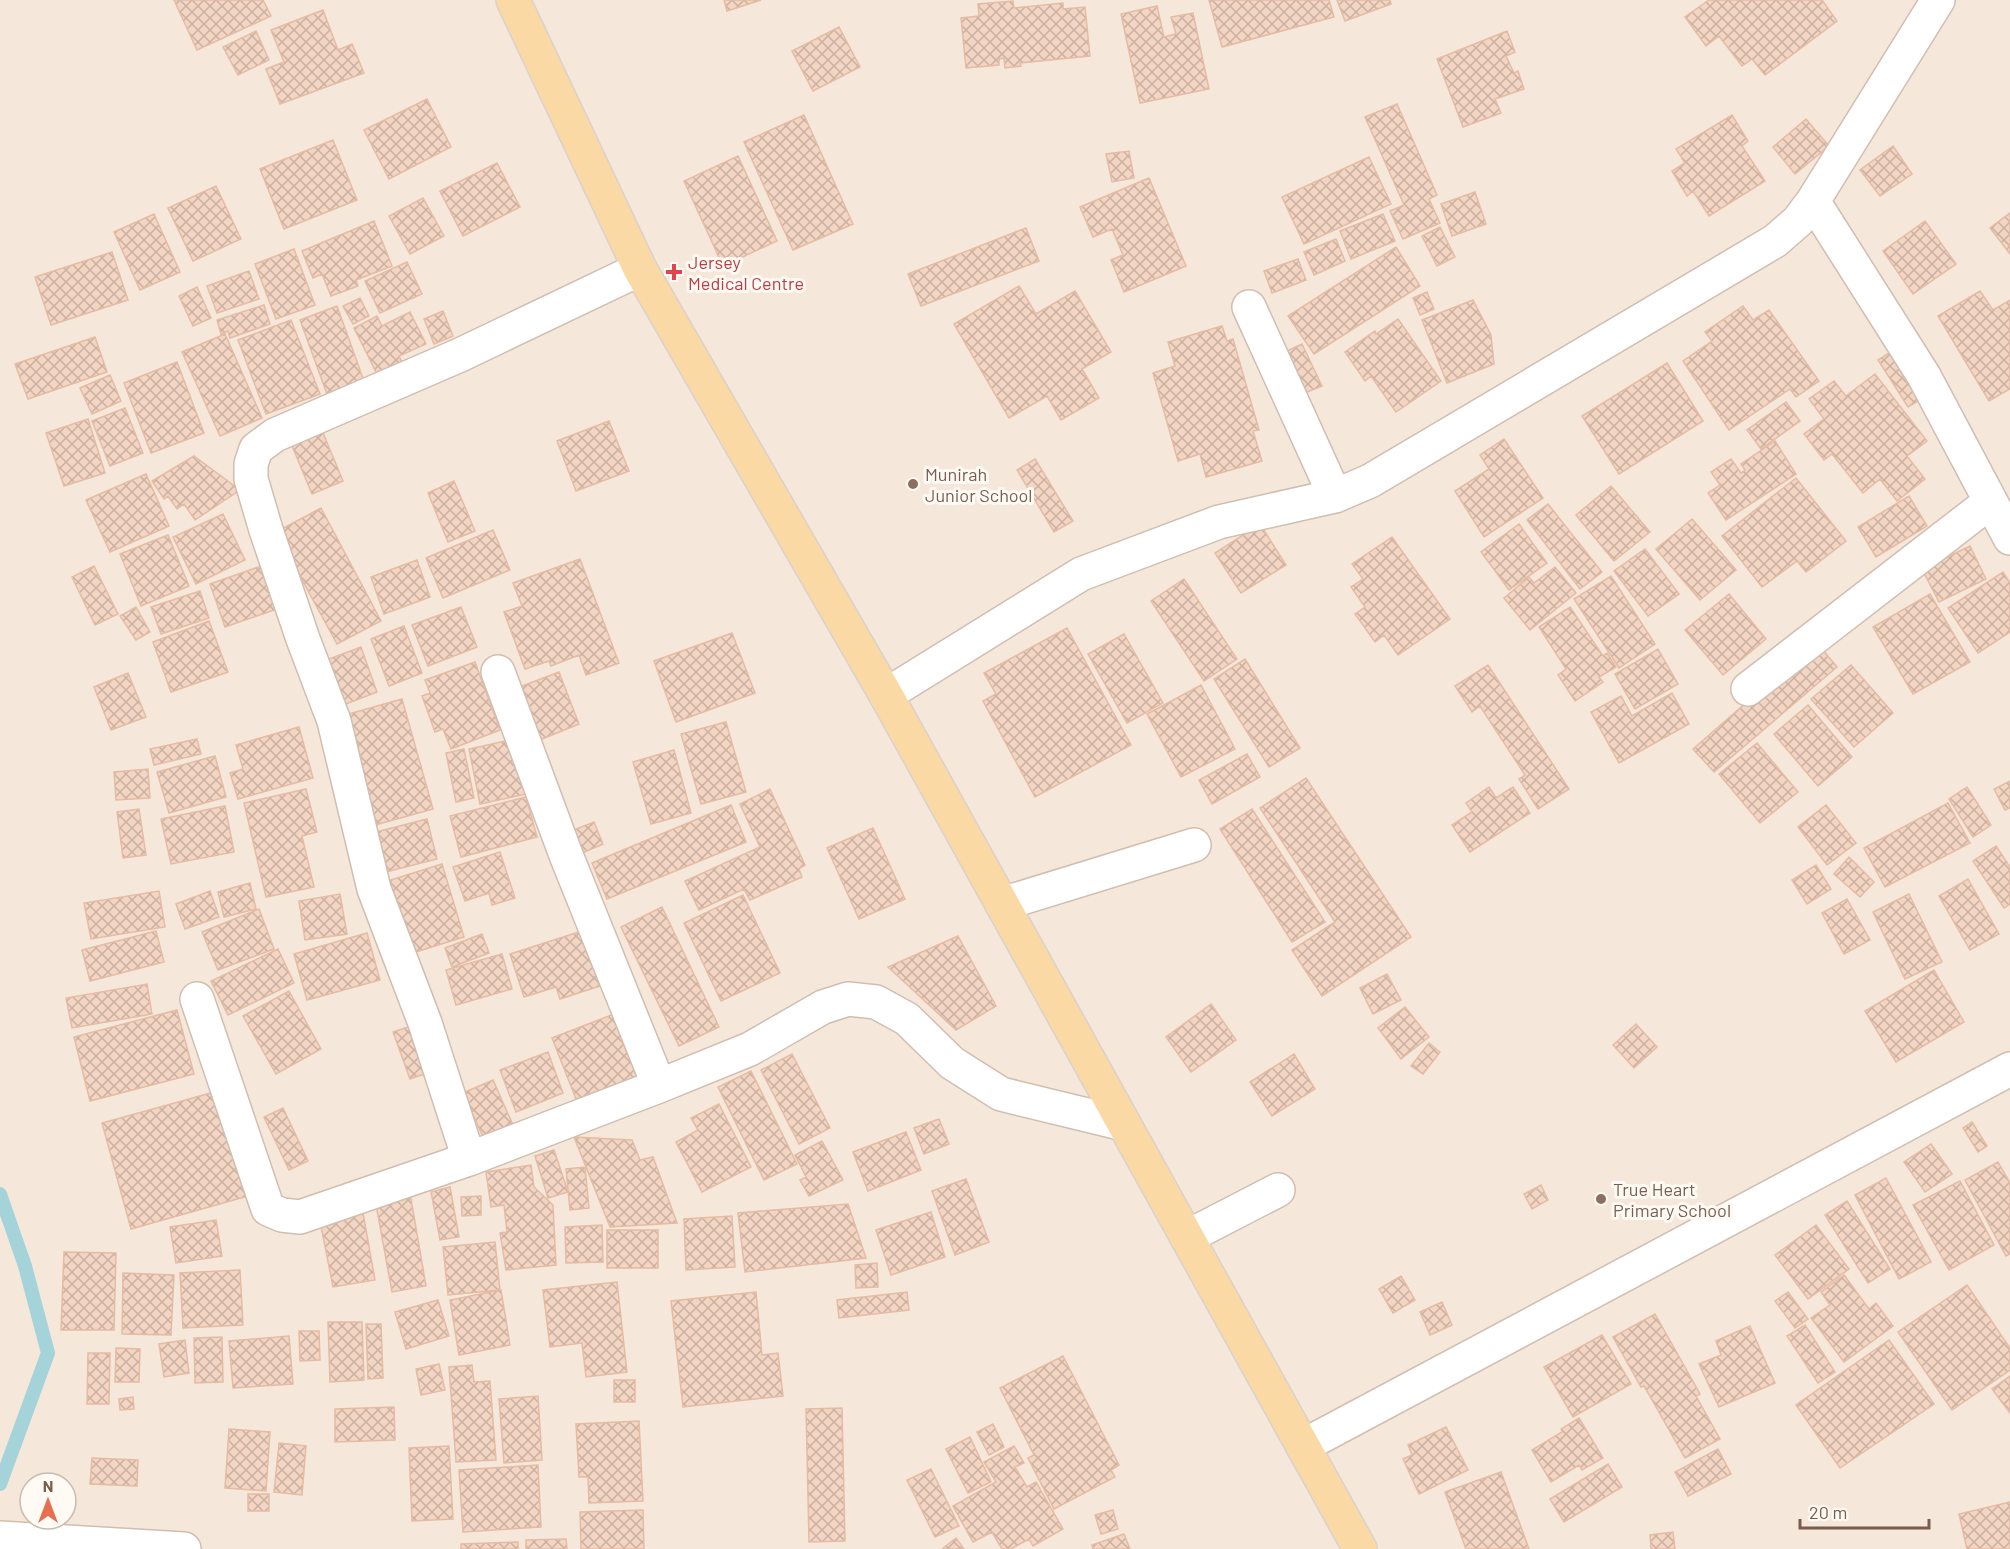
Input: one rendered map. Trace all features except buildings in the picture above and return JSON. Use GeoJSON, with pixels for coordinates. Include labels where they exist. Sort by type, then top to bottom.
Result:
{"type":"FeatureCollection","features":[{"type":"Feature","properties":{"kind":"main road"},"geometry":{"type":"LineString","coordinates":[[513,0],[640,269],[886,695],[1360,1549]]}},
{"type":"Feature","properties":{"kind":"street"},"geometry":{"type":"LineString","coordinates":[[886,695],[1081,574],[1219,522],[1335,496],[1370,481],[1775,242],[1798,221],[1813,201],[1938,0]]}},
{"type":"Feature","properties":{"kind":"street"},"geometry":{"type":"LineString","coordinates":[[1813,201],[1924,376],[2010,538]]}},
{"type":"Feature","properties":{"kind":"street"},"geometry":{"type":"LineString","coordinates":[[469,1159],[425,1023],[374,889],[334,721],[266,530],[251,479],[251,464],[256,449],[275,435],[460,355],[640,269]]}},
{"type":"Feature","properties":{"kind":"street"},"geometry":{"type":"LineString","coordinates":[[1249,307],[1335,496]]}},
{"type":"Feature","properties":{"kind":"street"},"geometry":{"type":"LineString","coordinates":[[1748,689],[1990,501]]}},
{"type":"Feature","properties":{"kind":"street"},"geometry":{"type":"LineString","coordinates":[[498,672],[566,855],[659,1086]]}},
{"type":"Feature","properties":{"kind":"street"},"geometry":{"type":"LineString","coordinates":[[1002,904],[1194,845]]}},
{"type":"Feature","properties":{"kind":"street"},"geometry":{"type":"LineString","coordinates":[[197,999],[268,1209],[282,1215],[300,1217],[469,1159],[750,1049],[823,1007],[848,999],[876,1002],[907,1019],[952,1063],[1001,1095],[1124,1125]]}},
{"type":"Feature","properties":{"kind":"street"},"geometry":{"type":"LineString","coordinates":[[1303,1446],[2010,1069]]}},
{"type":"Feature","properties":{"kind":"street"},"geometry":{"type":"LineString","coordinates":[[1187,1237],[1278,1190]]}},
{"type":"Feature","properties":{"kind":"street"},"geometry":{"type":"LineString","coordinates":[[4,1538],[184,1549]]}},
{"type":"Feature","properties":{"kind":"shaded area"},"geometry":{"type":"Polygon","coordinates":[[[0,0],[2010,0],[2010,1549],[0,1549],[0,0]]]}},
{"type":"Feature","properties":{"kind":"waterway"},"geometry":{"type":"LineString","coordinates":[[0,1194],[25,1266],[48,1353],[0,1484]]}},
{"type":"Feature","properties":{"kind":"place","name":"Jersey Medical Centre"},"geometry":{"type":"Point","coordinates":[674,272]}},
{"type":"Feature","properties":{"kind":"place","name":"Munirah Junior School"},"geometry":{"type":"Point","coordinates":[913,484]}},
{"type":"Feature","properties":{"kind":"place","name":"True Heart Primary School"},"geometry":{"type":"Point","coordinates":[1601,1199]}}]}
